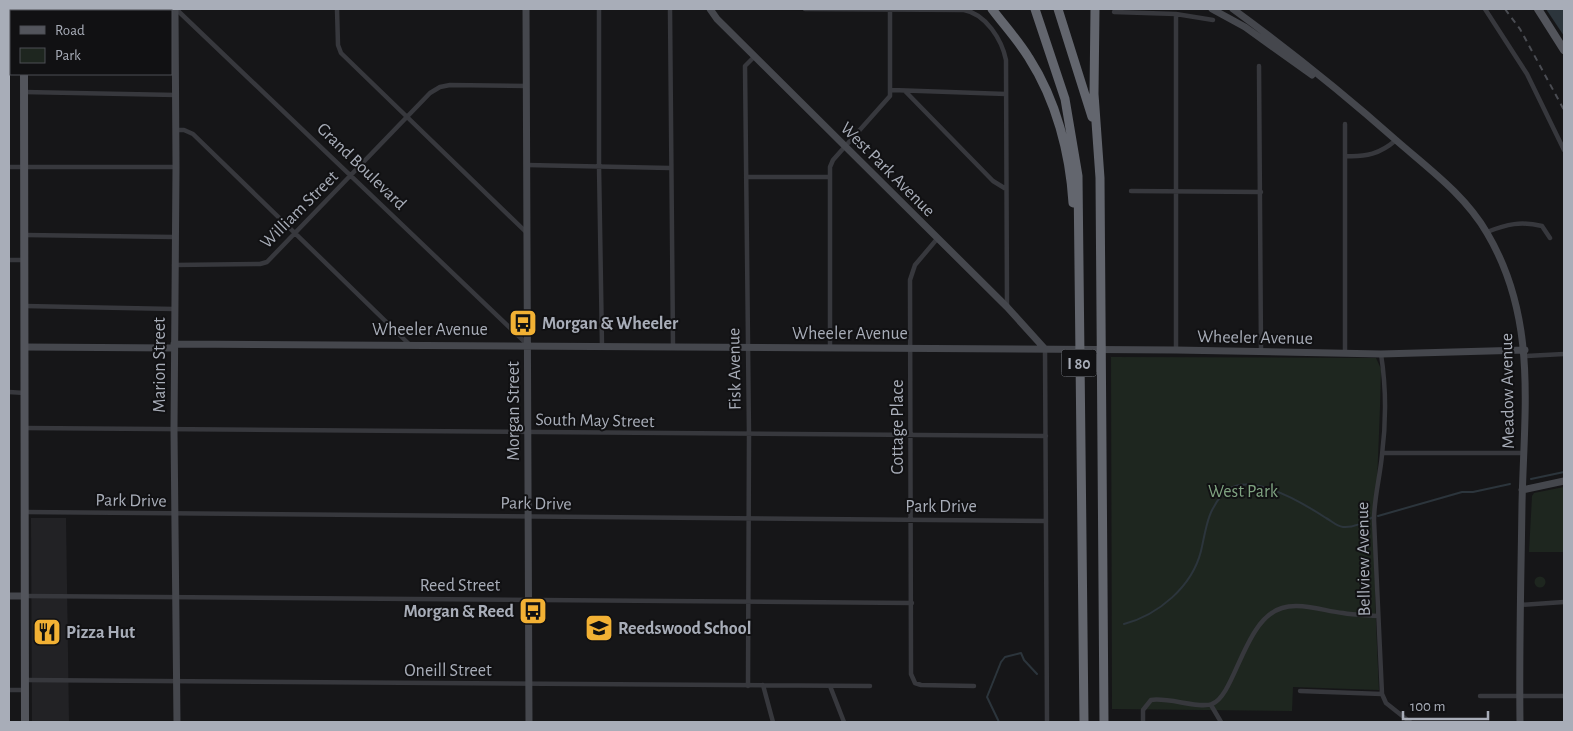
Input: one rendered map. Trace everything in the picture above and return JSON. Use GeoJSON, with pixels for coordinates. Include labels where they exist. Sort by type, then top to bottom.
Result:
{"type":"FeatureCollection","features":[{"type":"Feature","properties":{"kind":"highway"},"geometry":{"type":"LineString","coordinates":[[992,9],[1028,57],[1055,114],[1066,152],[1072,190],[1078,280]]}},
{"type":"Feature","properties":{"kind":"highway","name":"I 80"},"geometry":{"type":"LineString","coordinates":[[1035,9],[1065,99],[1078,176],[1084,722]]}},
{"type":"Feature","properties":{"kind":"highway","name":"I 80"},"geometry":{"type":"LineString","coordinates":[[1058,9],[1096,132],[1100,178],[1104,722]]}},
{"type":"Feature","properties":{"kind":"highway"},"geometry":{"type":"LineString","coordinates":[[1094,9],[1096,132]]}},
{"type":"Feature","properties":{"kind":"main road"},"geometry":{"type":"LineString","coordinates":[[1538,9],[1564,50]]}},
{"type":"Feature","properties":{"kind":"main road"},"geometry":{"type":"LineString","coordinates":[[24,75],[25,722]]}},
{"type":"Feature","properties":{"kind":"street","name":"Marion Street"},"geometry":{"type":"LineString","coordinates":[[175,9],[174,514],[177,722]]}},
{"type":"Feature","properties":{"kind":"street","name":"Grand Boulevard"},"geometry":{"type":"LineString","coordinates":[[175,9],[352,175],[528,345]]}},
{"type":"Feature","properties":{"kind":"street"},"geometry":{"type":"LineString","coordinates":[[337,9],[338,45],[341,53],[527,233]]}},
{"type":"Feature","properties":{"kind":"street","name":"Morgan Street"},"geometry":{"type":"LineString","coordinates":[[526,9],[529,722]]}},
{"type":"Feature","properties":{"kind":"street"},"geometry":{"type":"LineString","coordinates":[[599,9],[602,346]]}},
{"type":"Feature","properties":{"kind":"street"},"geometry":{"type":"LineString","coordinates":[[670,9],[673,346]]}},
{"type":"Feature","properties":{"kind":"street","name":"West Park Avenue"},"geometry":{"type":"LineString","coordinates":[[710,9],[717,19],[1007,307],[1045,350]]}},
{"type":"Feature","properties":{"kind":"street"},"geometry":{"type":"LineString","coordinates":[[805,9],[964,10],[974,12],[999,40],[1004,50],[1006,94],[1007,307]]}},
{"type":"Feature","properties":{"kind":"street"},"geometry":{"type":"LineString","coordinates":[[830,348],[828,177],[833,160],[846,148],[890,96],[892,90],[890,9]]}},
{"type":"Feature","properties":{"kind":"street"},"geometry":{"type":"LineString","coordinates":[[1212,9],[1245,27],[1346,98]]}},
{"type":"Feature","properties":{"kind":"street"},"geometry":{"type":"LineString","coordinates":[[1233,9],[1280,44],[1346,98]]}},
{"type":"Feature","properties":{"kind":"street"},"geometry":{"type":"LineString","coordinates":[[1485,9],[1527,74],[1564,150]]}},
{"type":"Feature","properties":{"kind":"street"},"geometry":{"type":"LineString","coordinates":[[1114,12],[1176,14],[1213,20]]}},
{"type":"Feature","properties":{"kind":"street"},"geometry":{"type":"LineString","coordinates":[[1176,14],[1176,350]]}},
{"type":"Feature","properties":{"kind":"street","name":"Fisk Avenue"},"geometry":{"type":"LineString","coordinates":[[748,686],[749,435],[745,66],[755,56]]}},
{"type":"Feature","properties":{"kind":"street"},"geometry":{"type":"LineString","coordinates":[[1259,66],[1261,352]]}},
{"type":"Feature","properties":{"kind":"street","name":"William Street"},"geometry":{"type":"LineString","coordinates":[[174,264],[260,264],[266,262],[430,93],[440,87],[450,85],[527,86]]}},
{"type":"Feature","properties":{"kind":"street"},"geometry":{"type":"LineString","coordinates":[[892,90],[1006,94]]}},
{"type":"Feature","properties":{"kind":"street"},"geometry":{"type":"LineString","coordinates":[[906,91],[993,181],[1006,189]]}},
{"type":"Feature","properties":{"kind":"street"},"geometry":{"type":"LineString","coordinates":[[24,92],[176,95]]}},
{"type":"Feature","properties":{"kind":"street","name":"Meadow Avenue"},"geometry":{"type":"LineString","coordinates":[[1346,98],[1375,120],[1445,182],[1469,207],[1487,232],[1504,265],[1514,293],[1525,353],[1520,605],[1520,722]]}},
{"type":"Feature","properties":{"kind":"street"},"geometry":{"type":"LineString","coordinates":[[1345,124],[1345,353]]}},
{"type":"Feature","properties":{"kind":"street"},"geometry":{"type":"LineString","coordinates":[[176,130],[184,130],[193,134],[409,344]]}},
{"type":"Feature","properties":{"kind":"street"},"geometry":{"type":"LineString","coordinates":[[1345,156],[1364,157],[1379,152],[1396,140]]}},
{"type":"Feature","properties":{"kind":"street"},"geometry":{"type":"LineString","coordinates":[[527,165],[670,168]]}},
{"type":"Feature","properties":{"kind":"street"},"geometry":{"type":"LineString","coordinates":[[9,167],[176,167]]}},
{"type":"Feature","properties":{"kind":"street"},"geometry":{"type":"LineString","coordinates":[[746,177],[828,177]]}},
{"type":"Feature","properties":{"kind":"street"},"geometry":{"type":"LineString","coordinates":[[1131,191],[1260,192]]}},
{"type":"Feature","properties":{"kind":"street"},"geometry":{"type":"LineString","coordinates":[[1487,232],[1524,221],[1542,226],[1550,238]]}},
{"type":"Feature","properties":{"kind":"street"},"geometry":{"type":"LineString","coordinates":[[25,235],[174,237]]}},
{"type":"Feature","properties":{"kind":"street","name":"Cottage Place"},"geometry":{"type":"LineString","coordinates":[[937,239],[915,264],[910,280],[911,674],[915,683],[921,686],[974,686]]}},
{"type":"Feature","properties":{"kind":"street"},"geometry":{"type":"LineString","coordinates":[[9,260],[25,260]]}},
{"type":"Feature","properties":{"kind":"street"},"geometry":{"type":"LineString","coordinates":[[25,306],[174,309]]}},
{"type":"Feature","properties":{"kind":"street","name":"Wheeler Avenue"},"geometry":{"type":"LineString","coordinates":[[25,347],[409,344],[1176,350],[1381,354],[1564,354]]}},
{"type":"Feature","properties":{"kind":"street"},"geometry":{"type":"LineString","coordinates":[[1045,350],[1048,722]]}},
{"type":"Feature","properties":{"kind":"street","name":"Bellview Avenue"},"geometry":{"type":"LineString","coordinates":[[1381,354],[1384,373],[1383,453],[1374,504],[1382,694]]}},
{"type":"Feature","properties":{"kind":"street"},"geometry":{"type":"LineString","coordinates":[[9,392],[25,393]]}},
{"type":"Feature","properties":{"kind":"street","name":"South May Street"},"geometry":{"type":"LineString","coordinates":[[25,428],[1046,436]]}},
{"type":"Feature","properties":{"kind":"street"},"geometry":{"type":"LineString","coordinates":[[1383,453],[1523,453]]}},
{"type":"Feature","properties":{"kind":"street"},"geometry":{"type":"LineString","coordinates":[[1522,490],[1564,481]]}},
{"type":"Feature","properties":{"kind":"street","name":"Park Drive"},"geometry":{"type":"LineString","coordinates":[[25,512],[1046,521]]}},
{"type":"Feature","properties":{"kind":"street","name":"Reed Street"},"geometry":{"type":"LineString","coordinates":[[9,596],[175,599],[912,603]]}},
{"type":"Feature","properties":{"kind":"street"},"geometry":{"type":"LineString","coordinates":[[1520,605],[1564,602]]}},
{"type":"Feature","properties":{"kind":"street"},"geometry":{"type":"LineString","coordinates":[[1143,722],[1143,710],[1147,702],[1157,699],[1211,705],[1222,698],[1242,652],[1264,620],[1273,612],[1283,607],[1302,607],[1378,616]]}},
{"type":"Feature","properties":{"kind":"street","name":"Oneill Street"},"geometry":{"type":"LineString","coordinates":[[25,680],[870,686]]}},
{"type":"Feature","properties":{"kind":"street"},"geometry":{"type":"LineString","coordinates":[[763,685],[773,722]]}},
{"type":"Feature","properties":{"kind":"street"},"geometry":{"type":"LineString","coordinates":[[830,686],[844,722]]}},
{"type":"Feature","properties":{"kind":"street"},"geometry":{"type":"LineString","coordinates":[[9,690],[25,690]]}},
{"type":"Feature","properties":{"kind":"street"},"geometry":{"type":"LineString","coordinates":[[1300,691],[1382,694],[1386,703],[1410,722]]}},
{"type":"Feature","properties":{"kind":"street"},"geometry":{"type":"LineString","coordinates":[[1480,696],[1564,696]]}},
{"type":"Feature","properties":{"kind":"street"},"geometry":{"type":"LineString","coordinates":[[1211,705],[1221,722]]}},
{"type":"Feature","properties":{"kind":"shaded area"},"geometry":{"type":"Polygon","coordinates":[[[1546,9],[1564,9],[1564,36],[1546,9]]]}},
{"type":"Feature","properties":{"kind":"shaded area"},"geometry":{"type":"Polygon","coordinates":[[[31,518],[66,518],[69,722],[32,722],[31,518]]]}},
{"type":"Feature","properties":{"kind":"green space","name":"West Park"},"geometry":{"type":"Polygon","coordinates":[[[1111,357],[1376,358],[1381,369],[1375,567],[1379,690],[1293,687],[1292,711],[1112,709],[1111,357]]]}},
{"type":"Feature","properties":{"kind":"green space"},"geometry":{"type":"Polygon","coordinates":[[[1564,487],[1564,552],[1529,552],[1532,496],[1534,493],[1564,487]]]}},
{"type":"Feature","properties":{"kind":"green space"},"geometry":{"type":"Polygon","coordinates":[[[1540,576],[1546,582],[1540,588],[1534,582],[1540,576]]]}},
{"type":"Feature","properties":{"kind":"waterway"},"geometry":{"type":"LineString","coordinates":[[1531,479],[1564,472]]}},
{"type":"Feature","properties":{"kind":"waterway"},"geometry":{"type":"LineString","coordinates":[[1378,516],[1462,492],[1473,492],[1510,484]]}},
{"type":"Feature","properties":{"kind":"waterway"},"geometry":{"type":"LineString","coordinates":[[1227,490],[1238,485],[1264,487],[1291,498],[1336,525],[1343,527],[1355,526],[1373,517]]}},
{"type":"Feature","properties":{"kind":"waterway"},"geometry":{"type":"LineString","coordinates":[[1124,624],[1149,614],[1172,598],[1182,588],[1197,564],[1210,514],[1223,494]]}},
{"type":"Feature","properties":{"kind":"waterway"},"geometry":{"type":"LineString","coordinates":[[999,722],[987,697],[1001,662],[1005,657],[1021,653],[1024,660],[1037,674]]}},
{"type":"Feature","properties":{"kind":"railway"},"geometry":{"type":"LineString","coordinates":[[1505,9],[1520,29],[1564,110]]}},
{"type":"Feature","properties":{"kind":"place","name":"Morgan & Wheeler"},"geometry":{"type":"Point","coordinates":[523,323]}},
{"type":"Feature","properties":{"kind":"place","name":"Morgan & Reed"},"geometry":{"type":"Point","coordinates":[533,611]}},
{"type":"Feature","properties":{"kind":"place","name":"Reedswood School"},"geometry":{"type":"Point","coordinates":[599,628]}},
{"type":"Feature","properties":{"kind":"place","name":"Pizza Hut"},"geometry":{"type":"Point","coordinates":[47,632]}}]}
